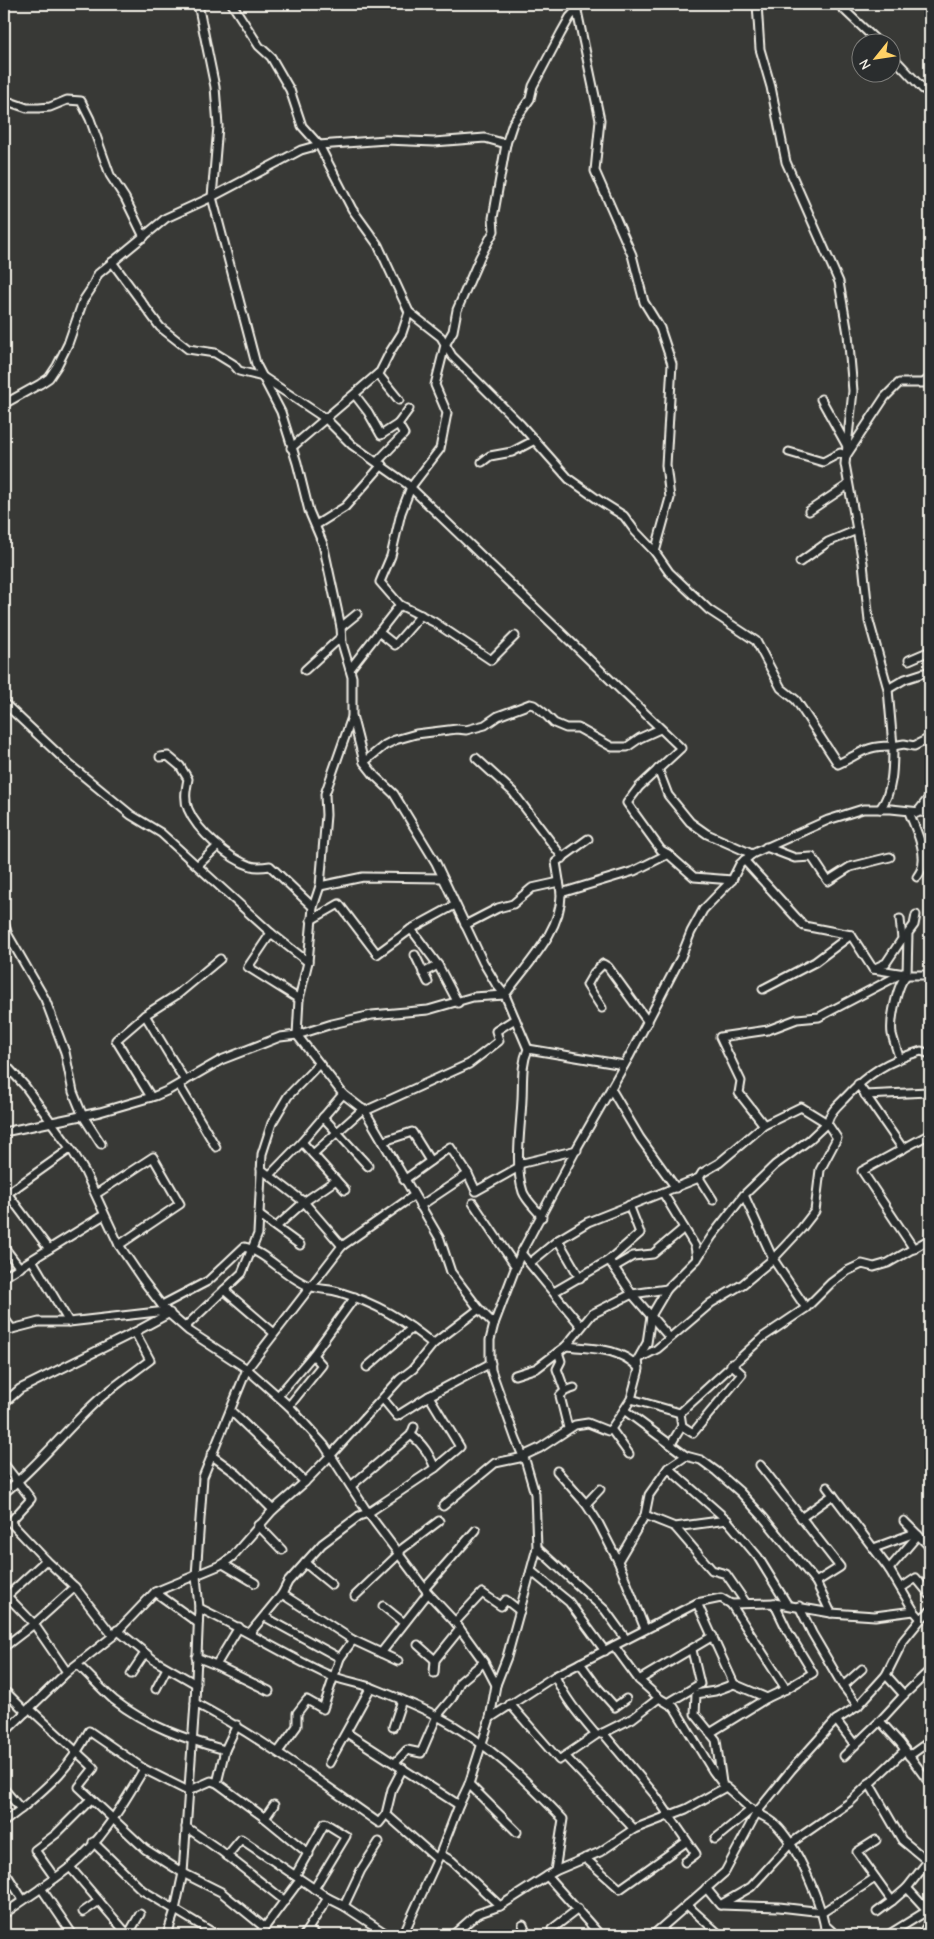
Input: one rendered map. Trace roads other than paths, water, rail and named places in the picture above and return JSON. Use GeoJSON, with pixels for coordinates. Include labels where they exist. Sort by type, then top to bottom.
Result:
{"type":"FeatureCollection","features":[{"type":"Feature","properties":{"kind":"street"},"geometry":{"type":"LineString","coordinates":[[198,4],[215,87],[217,106],[218,126],[212,197],[256,364],[281,412],[297,462],[309,511],[323,544],[341,627],[341,637],[352,677],[352,717],[364,762],[375,776],[394,794],[436,863],[489,974],[505,995],[528,1049],[524,1059],[519,1125],[519,1166],[524,1193],[542,1217]]}},
{"type":"Feature","properties":{"kind":"street"},"geometry":{"type":"LineString","coordinates":[[232,4],[259,46],[271,57],[290,90],[302,126],[319,145],[352,209],[378,245],[410,312],[441,337],[452,356],[535,440],[569,479],[600,502],[624,516],[655,552],[669,572],[709,610],[756,641],[781,688],[796,700],[838,764],[860,751],[877,745],[893,746],[904,744],[914,746],[930,738]]}},
{"type":"Feature","properties":{"kind":"street"},"geometry":{"type":"LineString","coordinates":[[514,636],[491,660],[421,614],[400,605],[380,582],[391,556],[401,513],[411,487],[440,449],[446,413],[435,384],[445,345],[453,331],[457,310],[494,231],[493,218],[506,144],[513,123],[530,99],[533,86],[570,17],[582,4]]}},
{"type":"Feature","properties":{"kind":"street"},"geometry":{"type":"LineString","coordinates":[[757,4],[760,48],[771,88],[786,162],[839,282],[848,334],[853,391],[846,456],[848,485],[863,564],[869,621],[888,689],[893,746],[887,800],[880,809]]}},
{"type":"Feature","properties":{"kind":"street"},"geometry":{"type":"LineString","coordinates":[[838,4],[867,32]]}},
{"type":"Feature","properties":{"kind":"street"},"geometry":{"type":"LineString","coordinates":[[577,11],[600,120],[595,170],[632,255],[644,302],[660,328],[672,364],[666,465],[670,498],[655,552]]}},
{"type":"Feature","properties":{"kind":"street"},"geometry":{"type":"LineString","coordinates":[[902,67],[923,89],[930,93]]}},
{"type":"Feature","properties":{"kind":"street"},"geometry":{"type":"LineString","coordinates":[[4,100],[27,108],[39,108],[50,107],[67,100],[80,100],[90,120],[110,175],[125,198],[144,236]]}},
{"type":"Feature","properties":{"kind":"street"},"geometry":{"type":"LineString","coordinates":[[4,404],[49,378],[68,344],[83,301],[92,289],[98,274],[166,218],[212,197],[301,150],[319,145],[386,140],[434,142],[485,138],[506,144]]}},
{"type":"Feature","properties":{"kind":"street"},"geometry":{"type":"LineString","coordinates":[[112,262],[160,327],[188,349],[215,353],[240,370],[263,377],[326,419],[352,445],[411,487],[681,748],[639,787],[626,803],[661,850],[694,877],[732,880]]}},
{"type":"Feature","properties":{"kind":"street"},"geometry":{"type":"LineString","coordinates":[[291,448],[378,374],[402,333],[410,312]]}},
{"type":"Feature","properties":{"kind":"street"},"geometry":{"type":"LineString","coordinates":[[378,374],[399,400]]}},
{"type":"Feature","properties":{"kind":"street"},"geometry":{"type":"LineString","coordinates":[[846,456],[885,397],[899,383],[923,383],[930,378]]}},
{"type":"Feature","properties":{"kind":"street"},"geometry":{"type":"LineString","coordinates":[[355,395],[382,435],[398,424],[409,409]]}},
{"type":"Feature","properties":{"kind":"street"},"geometry":{"type":"LineString","coordinates":[[820,399],[847,446]]}},
{"type":"Feature","properties":{"kind":"street"},"geometry":{"type":"LineString","coordinates":[[316,525],[346,507],[404,434],[398,424]]}},
{"type":"Feature","properties":{"kind":"street"},"geometry":{"type":"LineString","coordinates":[[482,462],[490,456],[512,452],[535,440]]}},
{"type":"Feature","properties":{"kind":"street"},"geometry":{"type":"LineString","coordinates":[[789,452],[823,462],[840,453],[846,456]]}},
{"type":"Feature","properties":{"kind":"street"},"geometry":{"type":"LineString","coordinates":[[809,511],[848,485]]}},
{"type":"Feature","properties":{"kind":"street"},"geometry":{"type":"LineString","coordinates":[[800,562],[828,542],[857,530]]}},
{"type":"Feature","properties":{"kind":"street"},"geometry":{"type":"LineString","coordinates":[[350,669],[400,605]]}},
{"type":"Feature","properties":{"kind":"street"},"geometry":{"type":"LineString","coordinates":[[341,627],[357,614]]}},
{"type":"Feature","properties":{"kind":"street"},"geometry":{"type":"LineString","coordinates":[[380,633],[395,645],[421,614]]}},
{"type":"Feature","properties":{"kind":"street"},"geometry":{"type":"LineString","coordinates":[[305,670],[341,637]]}},
{"type":"Feature","properties":{"kind":"street"},"geometry":{"type":"LineString","coordinates":[[909,660],[930,652]]}},
{"type":"Feature","properties":{"kind":"street"},"geometry":{"type":"LineString","coordinates":[[888,689],[905,679],[930,671]]}},
{"type":"Feature","properties":{"kind":"street"},"geometry":{"type":"LineString","coordinates":[[4,703],[70,765],[131,815],[161,833],[271,933],[308,962]]}},
{"type":"Feature","properties":{"kind":"street"},"geometry":{"type":"LineString","coordinates":[[364,762],[385,744],[395,740],[416,734],[457,729],[466,730],[485,724],[498,716],[530,704],[543,712],[554,723],[566,728],[578,728],[612,747],[626,748],[640,738],[660,729]]}},
{"type":"Feature","properties":{"kind":"street"},"geometry":{"type":"LineString","coordinates":[[352,717],[325,794],[326,814],[320,886],[313,907],[308,962],[299,999],[297,1035],[343,1094],[364,1110],[440,1239],[451,1272],[479,1309],[494,1324]]}},
{"type":"Feature","properties":{"kind":"street"},"geometry":{"type":"LineString","coordinates":[[160,756],[168,756],[180,766],[188,779],[185,793],[188,810],[202,830],[218,846],[235,859],[252,867],[270,866],[313,907]]}},
{"type":"Feature","properties":{"kind":"street"},"geometry":{"type":"LineString","coordinates":[[476,758],[513,792],[563,858]]}},
{"type":"Feature","properties":{"kind":"street"},"geometry":{"type":"LineString","coordinates":[[658,769],[668,794],[690,822],[706,834],[752,854]]}},
{"type":"Feature","properties":{"kind":"street"},"geometry":{"type":"LineString","coordinates":[[917,813],[930,796]]}},
{"type":"Feature","properties":{"kind":"street"},"geometry":{"type":"LineString","coordinates":[[402,1935],[439,1856],[469,1784],[490,1718],[496,1685],[520,1611],[537,1548],[535,1494],[491,1370],[490,1340],[494,1324],[521,1254],[648,1022],[703,910],[732,880],[740,864],[752,854],[766,847],[828,820],[863,809],[930,813]]}},
{"type":"Feature","properties":{"kind":"street"},"geometry":{"type":"LineString","coordinates":[[909,812],[923,856],[923,870],[917,877]]}},
{"type":"Feature","properties":{"kind":"street"},"geometry":{"type":"LineString","coordinates":[[4,1132],[50,1121],[83,1116],[151,1097],[182,1083],[221,1060],[280,1038],[372,1015],[428,1010],[474,997],[505,995],[551,933],[559,912],[561,893],[556,862],[588,839]]}},
{"type":"Feature","properties":{"kind":"street"},"geometry":{"type":"LineString","coordinates":[[198,866],[218,846]]}},
{"type":"Feature","properties":{"kind":"street"},"geometry":{"type":"LineString","coordinates":[[766,847],[795,858],[812,857],[828,881],[850,867],[890,857]]}},
{"type":"Feature","properties":{"kind":"street"},"geometry":{"type":"LineString","coordinates":[[561,893],[634,871],[668,854]]}},
{"type":"Feature","properties":{"kind":"street"},"geometry":{"type":"LineString","coordinates":[[744,860],[804,926],[850,935],[873,969],[905,974],[930,975]]}},
{"type":"Feature","properties":{"kind":"street"},"geometry":{"type":"LineString","coordinates":[[320,886],[363,877],[443,878]]}},
{"type":"Feature","properties":{"kind":"street"},"geometry":{"type":"LineString","coordinates":[[465,925],[498,908],[513,904],[532,888],[559,882]]}},
{"type":"Feature","properties":{"kind":"street"},"geometry":{"type":"LineString","coordinates":[[311,920],[339,904],[377,954],[411,930],[455,905]]}},
{"type":"Feature","properties":{"kind":"street"},"geometry":{"type":"LineString","coordinates":[[873,969],[886,963],[914,925],[916,915]]}},
{"type":"Feature","properties":{"kind":"street"},"geometry":{"type":"LineString","coordinates":[[900,919],[902,939]]}},
{"type":"Feature","properties":{"kind":"street"},"geometry":{"type":"LineString","coordinates":[[4,922],[8,935],[45,999],[65,1052],[73,1092],[83,1116],[101,1144]]}},
{"type":"Feature","properties":{"kind":"street"},"geometry":{"type":"LineString","coordinates":[[411,930],[428,949],[458,1003]]}},
{"type":"Feature","properties":{"kind":"street"},"geometry":{"type":"LineString","coordinates":[[271,933],[248,967],[299,999]]}},
{"type":"Feature","properties":{"kind":"street"},"geometry":{"type":"LineString","coordinates":[[899,1057],[892,1032],[897,996],[905,974],[908,933]]}},
{"type":"Feature","properties":{"kind":"street"},"geometry":{"type":"LineString","coordinates":[[763,989],[815,962],[850,935]]}},
{"type":"Feature","properties":{"kind":"street"},"geometry":{"type":"LineString","coordinates":[[415,956],[428,982]]}},
{"type":"Feature","properties":{"kind":"street"},"geometry":{"type":"LineString","coordinates":[[151,1097],[116,1040],[145,1015],[178,994],[220,959]]}},
{"type":"Feature","properties":{"kind":"street"},"geometry":{"type":"LineString","coordinates":[[602,1008],[587,985],[594,973],[603,964],[608,967],[648,1022]]}},
{"type":"Feature","properties":{"kind":"street"},"geometry":{"type":"LineString","coordinates":[[423,972],[438,966]]}},
{"type":"Feature","properties":{"kind":"street"},"geometry":{"type":"LineString","coordinates":[[764,1125],[739,1093],[741,1081],[720,1037],[768,1030],[797,1019],[819,1017],[905,974]]}},
{"type":"Feature","properties":{"kind":"street"},"geometry":{"type":"LineString","coordinates":[[145,1015],[216,1147]]}},
{"type":"Feature","properties":{"kind":"street"},"geometry":{"type":"LineString","coordinates":[[313,1154],[364,1110],[470,1064],[498,1041],[496,1031],[515,1020]]}},
{"type":"Feature","properties":{"kind":"street"},"geometry":{"type":"LineString","coordinates":[[528,1049],[624,1065]]}},
{"type":"Feature","properties":{"kind":"street"},"geometry":{"type":"LineString","coordinates":[[443,1506],[494,1463],[523,1456],[540,1448],[568,1428],[588,1423],[608,1431],[611,1429],[631,1399],[638,1363],[647,1343],[651,1316],[666,1289],[697,1258],[744,1195],[776,1165],[809,1140],[827,1123],[829,1114],[863,1079],[899,1057],[921,1051],[930,1052]]}},
{"type":"Feature","properties":{"kind":"street"},"geometry":{"type":"LineString","coordinates":[[4,1063],[25,1086],[73,1152],[86,1172],[119,1245],[166,1310],[185,1327],[247,1369],[289,1406],[331,1455],[368,1513],[427,1590],[455,1622],[484,1662],[496,1685]]}},
{"type":"Feature","properties":{"kind":"street"},"geometry":{"type":"LineString","coordinates":[[185,1327],[242,1273],[258,1234],[262,1154],[272,1123],[288,1096],[319,1064]]}},
{"type":"Feature","properties":{"kind":"street"},"geometry":{"type":"LineString","coordinates":[[4,1077],[11,1071]]}},
{"type":"Feature","properties":{"kind":"street"},"geometry":{"type":"LineString","coordinates":[[858,1084],[903,1149]]}},
{"type":"Feature","properties":{"kind":"street"},"geometry":{"type":"LineString","coordinates":[[611,1089],[640,1138],[676,1188]]}},
{"type":"Feature","properties":{"kind":"street"},"geometry":{"type":"LineString","coordinates":[[865,1095],[930,1093]]}},
{"type":"Feature","properties":{"kind":"street"},"geometry":{"type":"LineString","coordinates":[[270,1175],[302,1142],[343,1094]]}},
{"type":"Feature","properties":{"kind":"street"},"geometry":{"type":"LineString","coordinates":[[530,1262],[558,1240],[588,1222],[699,1178],[702,1173],[719,1163],[764,1125],[801,1107],[827,1123],[837,1138],[820,1170],[815,1211],[802,1229],[773,1259],[743,1284],[711,1303],[638,1363]]}},
{"type":"Feature","properties":{"kind":"street"},"geometry":{"type":"LineString","coordinates":[[323,1117],[368,1166]]}},
{"type":"Feature","properties":{"kind":"street"},"geometry":{"type":"LineString","coordinates":[[384,1141],[412,1132],[430,1162]]}},
{"type":"Feature","properties":{"kind":"street"},"geometry":{"type":"LineString","coordinates":[[914,1249],[862,1171],[930,1134]]}},
{"type":"Feature","properties":{"kind":"street"},"geometry":{"type":"LineString","coordinates":[[302,1142],[345,1190]]}},
{"type":"Feature","properties":{"kind":"street"},"geometry":{"type":"LineString","coordinates":[[404,1180],[450,1147],[468,1174],[476,1191],[519,1166],[577,1150]]}},
{"type":"Feature","properties":{"kind":"street"},"geometry":{"type":"LineString","coordinates":[[49,1249],[6,1195],[70,1149]]}},
{"type":"Feature","properties":{"kind":"street"},"geometry":{"type":"LineString","coordinates":[[96,1194],[153,1157],[180,1204],[119,1245]]}},
{"type":"Feature","properties":{"kind":"street"},"geometry":{"type":"LineString","coordinates":[[261,1168],[304,1202],[342,1246]]}},
{"type":"Feature","properties":{"kind":"street"},"geometry":{"type":"LineString","coordinates":[[420,1206],[468,1174]]}},
{"type":"Feature","properties":{"kind":"street"},"geometry":{"type":"LineString","coordinates":[[699,1178],[713,1200]]}},
{"type":"Feature","properties":{"kind":"street"},"geometry":{"type":"LineString","coordinates":[[276,1227],[304,1202],[336,1180]]}},
{"type":"Feature","properties":{"kind":"street"},"geometry":{"type":"LineString","coordinates":[[663,1193],[694,1246],[697,1258]]}},
{"type":"Feature","properties":{"kind":"street"},"geometry":{"type":"LineString","coordinates":[[744,1195],[773,1259],[806,1308]]}},
{"type":"Feature","properties":{"kind":"street"},"geometry":{"type":"LineString","coordinates":[[167,1935],[183,1873],[196,1684],[199,1608],[196,1576],[203,1477],[247,1369],[342,1246],[413,1196]]}},
{"type":"Feature","properties":{"kind":"street"},"geometry":{"type":"LineString","coordinates":[[473,1203],[516,1267]]}},
{"type":"Feature","properties":{"kind":"street"},"geometry":{"type":"LineString","coordinates":[[554,1292],[608,1260],[640,1233],[629,1205]]}},
{"type":"Feature","properties":{"kind":"street"},"geometry":{"type":"LineString","coordinates":[[4,1277],[104,1215]]}},
{"type":"Feature","properties":{"kind":"street"},"geometry":{"type":"LineString","coordinates":[[259,1215],[300,1245]]}},
{"type":"Feature","properties":{"kind":"street"},"geometry":{"type":"LineString","coordinates":[[614,1267],[633,1256],[653,1254],[684,1228]]}},
{"type":"Feature","properties":{"kind":"street"},"geometry":{"type":"LineString","coordinates":[[680,1413],[731,1364],[763,1337],[806,1308],[831,1283],[847,1271],[862,1264],[874,1267],[888,1263],[930,1239]]}},
{"type":"Feature","properties":{"kind":"street"},"geometry":{"type":"LineString","coordinates":[[558,1240],[580,1278]]}},
{"type":"Feature","properties":{"kind":"street"},"geometry":{"type":"LineString","coordinates":[[4,1247],[20,1268]]}},
{"type":"Feature","properties":{"kind":"street"},"geometry":{"type":"LineString","coordinates":[[4,1403],[20,1389],[135,1332],[208,1281],[244,1247],[252,1248],[288,1276],[310,1287],[337,1291],[370,1302],[412,1328],[433,1344]]}},
{"type":"Feature","properties":{"kind":"street"},"geometry":{"type":"LineString","coordinates":[[521,1254],[530,1262],[581,1326]]}},
{"type":"Feature","properties":{"kind":"street"},"geometry":{"type":"LineString","coordinates":[[32,1260],[70,1322]]}},
{"type":"Feature","properties":{"kind":"street"},"geometry":{"type":"LineString","coordinates":[[608,1260],[632,1294],[669,1337]]}},
{"type":"Feature","properties":{"kind":"street"},"geometry":{"type":"LineString","coordinates":[[515,1375],[537,1368],[566,1346],[592,1314],[632,1294],[666,1289]]}},
{"type":"Feature","properties":{"kind":"street"},"geometry":{"type":"LineString","coordinates":[[224,1290],[274,1333]]}},
{"type":"Feature","properties":{"kind":"street"},"geometry":{"type":"LineString","coordinates":[[278,1396],[313,1355],[355,1297]]}},
{"type":"Feature","properties":{"kind":"street"},"geometry":{"type":"LineString","coordinates":[[4,1733],[67,1672],[78,1665],[115,1633],[155,1592],[223,1564],[232,1557],[258,1525],[305,1482],[400,1379],[413,1369],[433,1344],[479,1309]]}},
{"type":"Feature","properties":{"kind":"street"},"geometry":{"type":"LineString","coordinates":[[4,1331],[40,1322],[70,1322],[166,1310]]}},
{"type":"Feature","properties":{"kind":"street"},"geometry":{"type":"LineString","coordinates":[[4,1318],[12,1329]]}},
{"type":"Feature","properties":{"kind":"street"},"geometry":{"type":"LineString","coordinates":[[367,1367],[412,1328]]}},
{"type":"Feature","properties":{"kind":"street"},"geometry":{"type":"LineString","coordinates":[[4,1493],[98,1400],[150,1360],[135,1332]]}},
{"type":"Feature","properties":{"kind":"street"},"geometry":{"type":"LineString","coordinates":[[566,1346],[597,1347],[630,1358],[638,1363]]}},
{"type":"Feature","properties":{"kind":"street"},"geometry":{"type":"LineString","coordinates":[[558,1352],[561,1361],[557,1369],[566,1391]]}},
{"type":"Feature","properties":{"kind":"street"},"geometry":{"type":"LineString","coordinates":[[289,1406],[322,1365],[313,1355]]}},
{"type":"Feature","properties":{"kind":"street"},"geometry":{"type":"LineString","coordinates":[[383,1399],[397,1416],[429,1396],[491,1364]]}},
{"type":"Feature","properties":{"kind":"street"},"geometry":{"type":"LineString","coordinates":[[682,1426],[693,1433],[742,1374],[731,1364]]}},
{"type":"Feature","properties":{"kind":"street"},"geometry":{"type":"LineString","coordinates":[[568,1428],[560,1396],[574,1388]]}},
{"type":"Feature","properties":{"kind":"street"},"geometry":{"type":"LineString","coordinates":[[250,1633],[282,1594],[288,1582],[322,1544],[360,1516],[368,1513],[435,1468],[460,1447],[429,1396]]}},
{"type":"Feature","properties":{"kind":"street"},"geometry":{"type":"LineString","coordinates":[[631,1399],[680,1413]]}},
{"type":"Feature","properties":{"kind":"street"},"geometry":{"type":"LineString","coordinates":[[624,1410],[686,1456],[701,1460],[740,1492],[764,1517],[816,1582],[831,1612]]}},
{"type":"Feature","properties":{"kind":"street"},"geometry":{"type":"LineString","coordinates":[[231,1411],[305,1482]]}},
{"type":"Feature","properties":{"kind":"street"},"geometry":{"type":"LineString","coordinates":[[671,1444],[682,1426],[680,1413]]}},
{"type":"Feature","properties":{"kind":"street"},"geometry":{"type":"LineString","coordinates":[[351,1486],[411,1435],[414,1427]]}},
{"type":"Feature","properties":{"kind":"street"},"geometry":{"type":"LineString","coordinates":[[611,1429],[628,1454]]}},
{"type":"Feature","properties":{"kind":"street"},"geometry":{"type":"LineString","coordinates":[[411,1435],[428,1452],[435,1468]]}},
{"type":"Feature","properties":{"kind":"street"},"geometry":{"type":"LineString","coordinates":[[211,1456],[237,1474],[273,1510]]}},
{"type":"Feature","properties":{"kind":"street"},"geometry":{"type":"LineString","coordinates":[[618,1561],[645,1515],[649,1496],[668,1468],[686,1456]]}},
{"type":"Feature","properties":{"kind":"street"},"geometry":{"type":"LineString","coordinates":[[4,1464],[31,1498],[10,1522],[75,1587],[115,1633],[167,1668],[196,1684]]}},
{"type":"Feature","properties":{"kind":"street"},"geometry":{"type":"LineString","coordinates":[[760,1466],[840,1568],[816,1582]]}},
{"type":"Feature","properties":{"kind":"street"},"geometry":{"type":"LineString","coordinates":[[668,1468],[727,1520],[758,1557],[787,1604]]}},
{"type":"Feature","properties":{"kind":"street"},"geometry":{"type":"LineString","coordinates":[[557,1471],[586,1504],[599,1524],[618,1561],[645,1629]]}},
{"type":"Feature","properties":{"kind":"street"},"geometry":{"type":"LineString","coordinates":[[827,1487],[889,1569],[914,1611],[921,1619]]}},
{"type":"Feature","properties":{"kind":"street"},"geometry":{"type":"LineString","coordinates":[[586,1504],[600,1489]]}},
{"type":"Feature","properties":{"kind":"street"},"geometry":{"type":"LineString","coordinates":[[801,1518],[833,1495]]}},
{"type":"Feature","properties":{"kind":"street"},"geometry":{"type":"LineString","coordinates":[[645,1515],[675,1527],[712,1570],[726,1574],[746,1602]]}},
{"type":"Feature","properties":{"kind":"street"},"geometry":{"type":"LineString","coordinates":[[675,1527],[727,1520]]}},
{"type":"Feature","properties":{"kind":"street"},"geometry":{"type":"LineString","coordinates":[[356,1596],[399,1553],[439,1521]]}},
{"type":"Feature","properties":{"kind":"street"},"geometry":{"type":"LineString","coordinates":[[904,1521],[930,1547]]}},
{"type":"Feature","properties":{"kind":"street"},"geometry":{"type":"LineString","coordinates":[[258,1525],[282,1550]]}},
{"type":"Feature","properties":{"kind":"street"},"geometry":{"type":"LineString","coordinates":[[381,1653],[427,1590],[476,1530]]}},
{"type":"Feature","properties":{"kind":"street"},"geometry":{"type":"LineString","coordinates":[[874,1548],[917,1534]]}},
{"type":"Feature","properties":{"kind":"street"},"geometry":{"type":"LineString","coordinates":[[889,1569],[917,1534]]}},
{"type":"Feature","properties":{"kind":"street"},"geometry":{"type":"LineString","coordinates":[[537,1548],[605,1610],[626,1639]]}},
{"type":"Feature","properties":{"kind":"street"},"geometry":{"type":"LineString","coordinates":[[46,1560],[5,1594],[34,1624],[67,1672]]}},
{"type":"Feature","properties":{"kind":"street"},"geometry":{"type":"LineString","coordinates":[[305,1563],[332,1585]]}},
{"type":"Feature","properties":{"kind":"street"},"geometry":{"type":"LineString","coordinates":[[223,1564],[254,1583]]}},
{"type":"Feature","properties":{"kind":"street"},"geometry":{"type":"LineString","coordinates":[[531,1571],[569,1602],[605,1651]]}},
{"type":"Feature","properties":{"kind":"street"},"geometry":{"type":"LineString","coordinates":[[901,1588],[916,1578],[930,1595]]}},
{"type":"Feature","properties":{"kind":"street"},"geometry":{"type":"LineString","coordinates":[[4,1647],[34,1624],[75,1587]]}},
{"type":"Feature","properties":{"kind":"street"},"geometry":{"type":"LineString","coordinates":[[155,1592],[198,1624]]}},
{"type":"Feature","properties":{"kind":"street"},"geometry":{"type":"LineString","coordinates":[[455,1622],[482,1593],[502,1606],[506,1600],[520,1611]]}},
{"type":"Feature","properties":{"kind":"street"},"geometry":{"type":"LineString","coordinates":[[282,1594],[353,1640],[398,1661]]}},
{"type":"Feature","properties":{"kind":"street"},"geometry":{"type":"LineString","coordinates":[[490,1718],[555,1676],[645,1629],[697,1603],[721,1598],[732,1604],[786,1689]]}},
{"type":"Feature","properties":{"kind":"street"},"geometry":{"type":"LineString","coordinates":[[732,1604],[746,1602],[787,1604],[831,1612],[874,1616],[914,1611]]}},
{"type":"Feature","properties":{"kind":"street"},"geometry":{"type":"LineString","coordinates":[[697,1603],[734,1684]]}},
{"type":"Feature","properties":{"kind":"street"},"geometry":{"type":"LineString","coordinates":[[710,1734],[767,1698],[813,1673],[788,1632],[774,1603]]}},
{"type":"Feature","properties":{"kind":"street"},"geometry":{"type":"LineString","coordinates":[[383,1606],[403,1622]]}},
{"type":"Feature","properties":{"kind":"street"},"geometry":{"type":"LineString","coordinates":[[799,1606],[812,1633],[843,1686],[858,1706]]}},
{"type":"Feature","properties":{"kind":"street"},"geometry":{"type":"LineString","coordinates":[[199,1608],[239,1627],[269,1646],[326,1674],[372,1688],[437,1716],[481,1743],[522,1776],[563,1819],[555,1871]]}},
{"type":"Feature","properties":{"kind":"street"},"geometry":{"type":"LineString","coordinates":[[715,1839],[755,1811],[836,1720],[858,1706],[886,1675],[903,1641],[930,1611]]}},
{"type":"Feature","properties":{"kind":"street"},"geometry":{"type":"LineString","coordinates":[[264,1616],[340,1658]]}},
{"type":"Feature","properties":{"kind":"street"},"geometry":{"type":"LineString","coordinates":[[216,1665],[239,1627]]}},
{"type":"Feature","properties":{"kind":"street"},"geometry":{"type":"LineString","coordinates":[[434,1673],[435,1660],[460,1629]]}},
{"type":"Feature","properties":{"kind":"street"},"geometry":{"type":"LineString","coordinates":[[639,1680],[713,1636]]}},
{"type":"Feature","properties":{"kind":"street"},"geometry":{"type":"LineString","coordinates":[[278,1752],[297,1726],[297,1713],[307,1700],[323,1709],[340,1658],[353,1640]]}},
{"type":"Feature","properties":{"kind":"street"},"geometry":{"type":"LineString","coordinates":[[418,1645],[435,1660]]}},
{"type":"Feature","properties":{"kind":"street"},"geometry":{"type":"LineString","coordinates":[[614,1646],[639,1680],[659,1698],[674,1707],[713,1771],[724,1785],[755,1811],[775,1824],[791,1843],[823,1912],[826,1935]]}},
{"type":"Feature","properties":{"kind":"street"},"geometry":{"type":"LineString","coordinates":[[668,1703],[700,1684],[692,1650]]}},
{"type":"Feature","properties":{"kind":"street"},"geometry":{"type":"LineString","coordinates":[[131,1674],[145,1652]]}},
{"type":"Feature","properties":{"kind":"street"},"geometry":{"type":"LineString","coordinates":[[196,1657],[269,1691]]}},
{"type":"Feature","properties":{"kind":"street"},"geometry":{"type":"LineString","coordinates":[[395,1763],[407,1750],[421,1752],[437,1716],[452,1698],[460,1682],[484,1662]]}},
{"type":"Feature","properties":{"kind":"street"},"geometry":{"type":"LineString","coordinates":[[580,1663],[615,1707],[626,1700]]}},
{"type":"Feature","properties":{"kind":"street"},"geometry":{"type":"LineString","coordinates":[[78,1665],[114,1699],[144,1720],[191,1740],[225,1750]]}},
{"type":"Feature","properties":{"kind":"street"},"geometry":{"type":"LineString","coordinates":[[156,1689],[167,1668]]}},
{"type":"Feature","properties":{"kind":"street"},"geometry":{"type":"LineString","coordinates":[[843,1686],[862,1669]]}},
{"type":"Feature","properties":{"kind":"street"},"geometry":{"type":"LineString","coordinates":[[844,1756],[930,1670]]}},
{"type":"Feature","properties":{"kind":"street"},"geometry":{"type":"LineString","coordinates":[[886,1675],[904,1695]]}},
{"type":"Feature","properties":{"kind":"street"},"geometry":{"type":"LineString","coordinates":[[555,1676],[561,1691],[572,1707],[600,1734],[654,1795],[696,1854],[685,1862]]}},
{"type":"Feature","properties":{"kind":"street"},"geometry":{"type":"LineString","coordinates":[[724,1785],[716,1740],[695,1714],[696,1694],[715,1691],[734,1684],[767,1698]]}},
{"type":"Feature","properties":{"kind":"street"},"geometry":{"type":"LineString","coordinates":[[329,1763],[372,1688]]}},
{"type":"Feature","properties":{"kind":"street"},"geometry":{"type":"LineString","coordinates":[[4,1696],[7,1693],[78,1752],[94,1768],[79,1786],[112,1820],[145,1849],[183,1873],[221,1892],[264,1927]]}},
{"type":"Feature","properties":{"kind":"street"},"geometry":{"type":"LineString","coordinates":[[510,1704],[559,1760],[600,1734],[633,1718],[659,1698]]}},
{"type":"Feature","properties":{"kind":"street"},"geometry":{"type":"LineString","coordinates":[[393,1727],[402,1700]]}},
{"type":"Feature","properties":{"kind":"street"},"geometry":{"type":"LineString","coordinates":[[195,1703],[237,1725],[379,1824],[386,1814],[392,1789],[404,1768]]}},
{"type":"Feature","properties":{"kind":"street"},"geometry":{"type":"LineString","coordinates":[[836,1720],[855,1745]]}},
{"type":"Feature","properties":{"kind":"street"},"geometry":{"type":"LineString","coordinates":[[880,1721],[930,1784]]}},
{"type":"Feature","properties":{"kind":"street"},"geometry":{"type":"LineString","coordinates":[[217,1783],[225,1750],[237,1725]]}},
{"type":"Feature","properties":{"kind":"street"},"geometry":{"type":"LineString","coordinates":[[4,1822],[54,1782],[78,1752],[89,1731],[144,1769],[188,1791]]}},
{"type":"Feature","properties":{"kind":"street"},"geometry":{"type":"LineString","coordinates":[[347,1733],[459,1805]]}},
{"type":"Feature","properties":{"kind":"street"},"geometry":{"type":"LineString","coordinates":[[720,1905],[751,1887],[791,1843],[850,1802],[869,1783],[907,1753],[930,1743]]}},
{"type":"Feature","properties":{"kind":"street"},"geometry":{"type":"LineString","coordinates":[[565,1756],[634,1829]]}},
{"type":"Feature","properties":{"kind":"street"},"geometry":{"type":"LineString","coordinates":[[4,1914],[70,1867],[112,1820],[144,1769]]}},
{"type":"Feature","properties":{"kind":"street"},"geometry":{"type":"LineString","coordinates":[[188,1791],[211,1781],[217,1783],[265,1818],[309,1854]]}},
{"type":"Feature","properties":{"kind":"street"},"geometry":{"type":"LineString","coordinates":[[869,1783],[902,1840],[929,1862],[907,1888],[877,1912]]}},
{"type":"Feature","properties":{"kind":"street"},"geometry":{"type":"LineString","coordinates":[[469,1784],[517,1832]]}},
{"type":"Feature","properties":{"kind":"street"},"geometry":{"type":"LineString","coordinates":[[458,1933],[477,1914],[500,1906],[555,1871],[600,1852],[634,1829],[668,1817],[724,1785]]}},
{"type":"Feature","properties":{"kind":"street"},"geometry":{"type":"LineString","coordinates":[[4,1789],[22,1809]]}},
{"type":"Feature","properties":{"kind":"street"},"geometry":{"type":"LineString","coordinates":[[55,1878],[35,1850],[56,1834],[91,1799]]}},
{"type":"Feature","properties":{"kind":"street"},"geometry":{"type":"LineString","coordinates":[[265,1818],[274,1805]]}},
{"type":"Feature","properties":{"kind":"street"},"geometry":{"type":"LineString","coordinates":[[653,1935],[718,1879],[729,1866],[755,1811]]}},
{"type":"Feature","properties":{"kind":"street"},"geometry":{"type":"LineString","coordinates":[[386,1814],[439,1856],[452,1861],[500,1906]]}},
{"type":"Feature","properties":{"kind":"street"},"geometry":{"type":"LineString","coordinates":[[259,1935],[285,1901],[325,1823],[346,1836],[314,1889]]}},
{"type":"Feature","properties":{"kind":"street"},"geometry":{"type":"LineString","coordinates":[[186,1827],[285,1901]]}},
{"type":"Feature","properties":{"kind":"street"},"geometry":{"type":"LineString","coordinates":[[227,1856],[241,1839],[314,1889],[388,1935]]}},
{"type":"Feature","properties":{"kind":"street"},"geometry":{"type":"LineString","coordinates":[[876,1840],[857,1852],[892,1901]]}},
{"type":"Feature","properties":{"kind":"street"},"geometry":{"type":"LineString","coordinates":[[93,1842],[142,1890],[217,1935]]}},
{"type":"Feature","properties":{"kind":"street"},"geometry":{"type":"LineString","coordinates":[[344,1906],[361,1870],[378,1842]]}},
{"type":"Feature","properties":{"kind":"street"},"geometry":{"type":"LineString","coordinates":[[585,1858],[620,1889],[686,1842]]}},
{"type":"Feature","properties":{"kind":"street"},"geometry":{"type":"LineString","coordinates":[[70,1867],[128,1935],[140,1914]]}},
{"type":"Feature","properties":{"kind":"street"},"geometry":{"type":"LineString","coordinates":[[4,1870],[23,1900]]}},
{"type":"Feature","properties":{"kind":"street"},"geometry":{"type":"LineString","coordinates":[[546,1876],[600,1935]]}},
{"type":"Feature","properties":{"kind":"street"},"geometry":{"type":"LineString","coordinates":[[706,1888],[720,1905],[778,1907],[823,1912],[875,1878]]}},
{"type":"Feature","properties":{"kind":"street"},"geometry":{"type":"LineString","coordinates":[[41,1888],[73,1935]]}},
{"type":"Feature","properties":{"kind":"street"},"geometry":{"type":"LineString","coordinates":[[888,1935],[929,1910],[907,1888]]}},
{"type":"Feature","properties":{"kind":"street"},"geometry":{"type":"LineString","coordinates":[[316,1935],[306,1933],[328,1898]]}},
{"type":"Feature","properties":{"kind":"street"},"geometry":{"type":"LineString","coordinates":[[83,1912],[99,1901]]}},
{"type":"Feature","properties":{"kind":"street"},"geometry":{"type":"LineString","coordinates":[[687,1905],[720,1935]]}},
{"type":"Feature","properties":{"kind":"street"},"geometry":{"type":"LineString","coordinates":[[552,1929],[578,1909]]}},
{"type":"Feature","properties":{"kind":"street"},"geometry":{"type":"LineString","coordinates":[[825,1924],[836,1935]]}},
{"type":"Feature","properties":{"kind":"street"},"geometry":{"type":"LineString","coordinates":[[523,1925],[527,1935]]}},
{"type":"Feature","properties":{"kind":"street"},"geometry":{"type":"LineString","coordinates":[[921,1935],[930,1925]]}},
{"type":"Feature","properties":{"kind":"street"},"geometry":{"type":"LineString","coordinates":[[929,1935],[930,1925]]}},
{"type":"Feature","properties":{"kind":"street"},"geometry":{"type":"LineString","coordinates":[[662,1928],[668,1935]]}}]}
